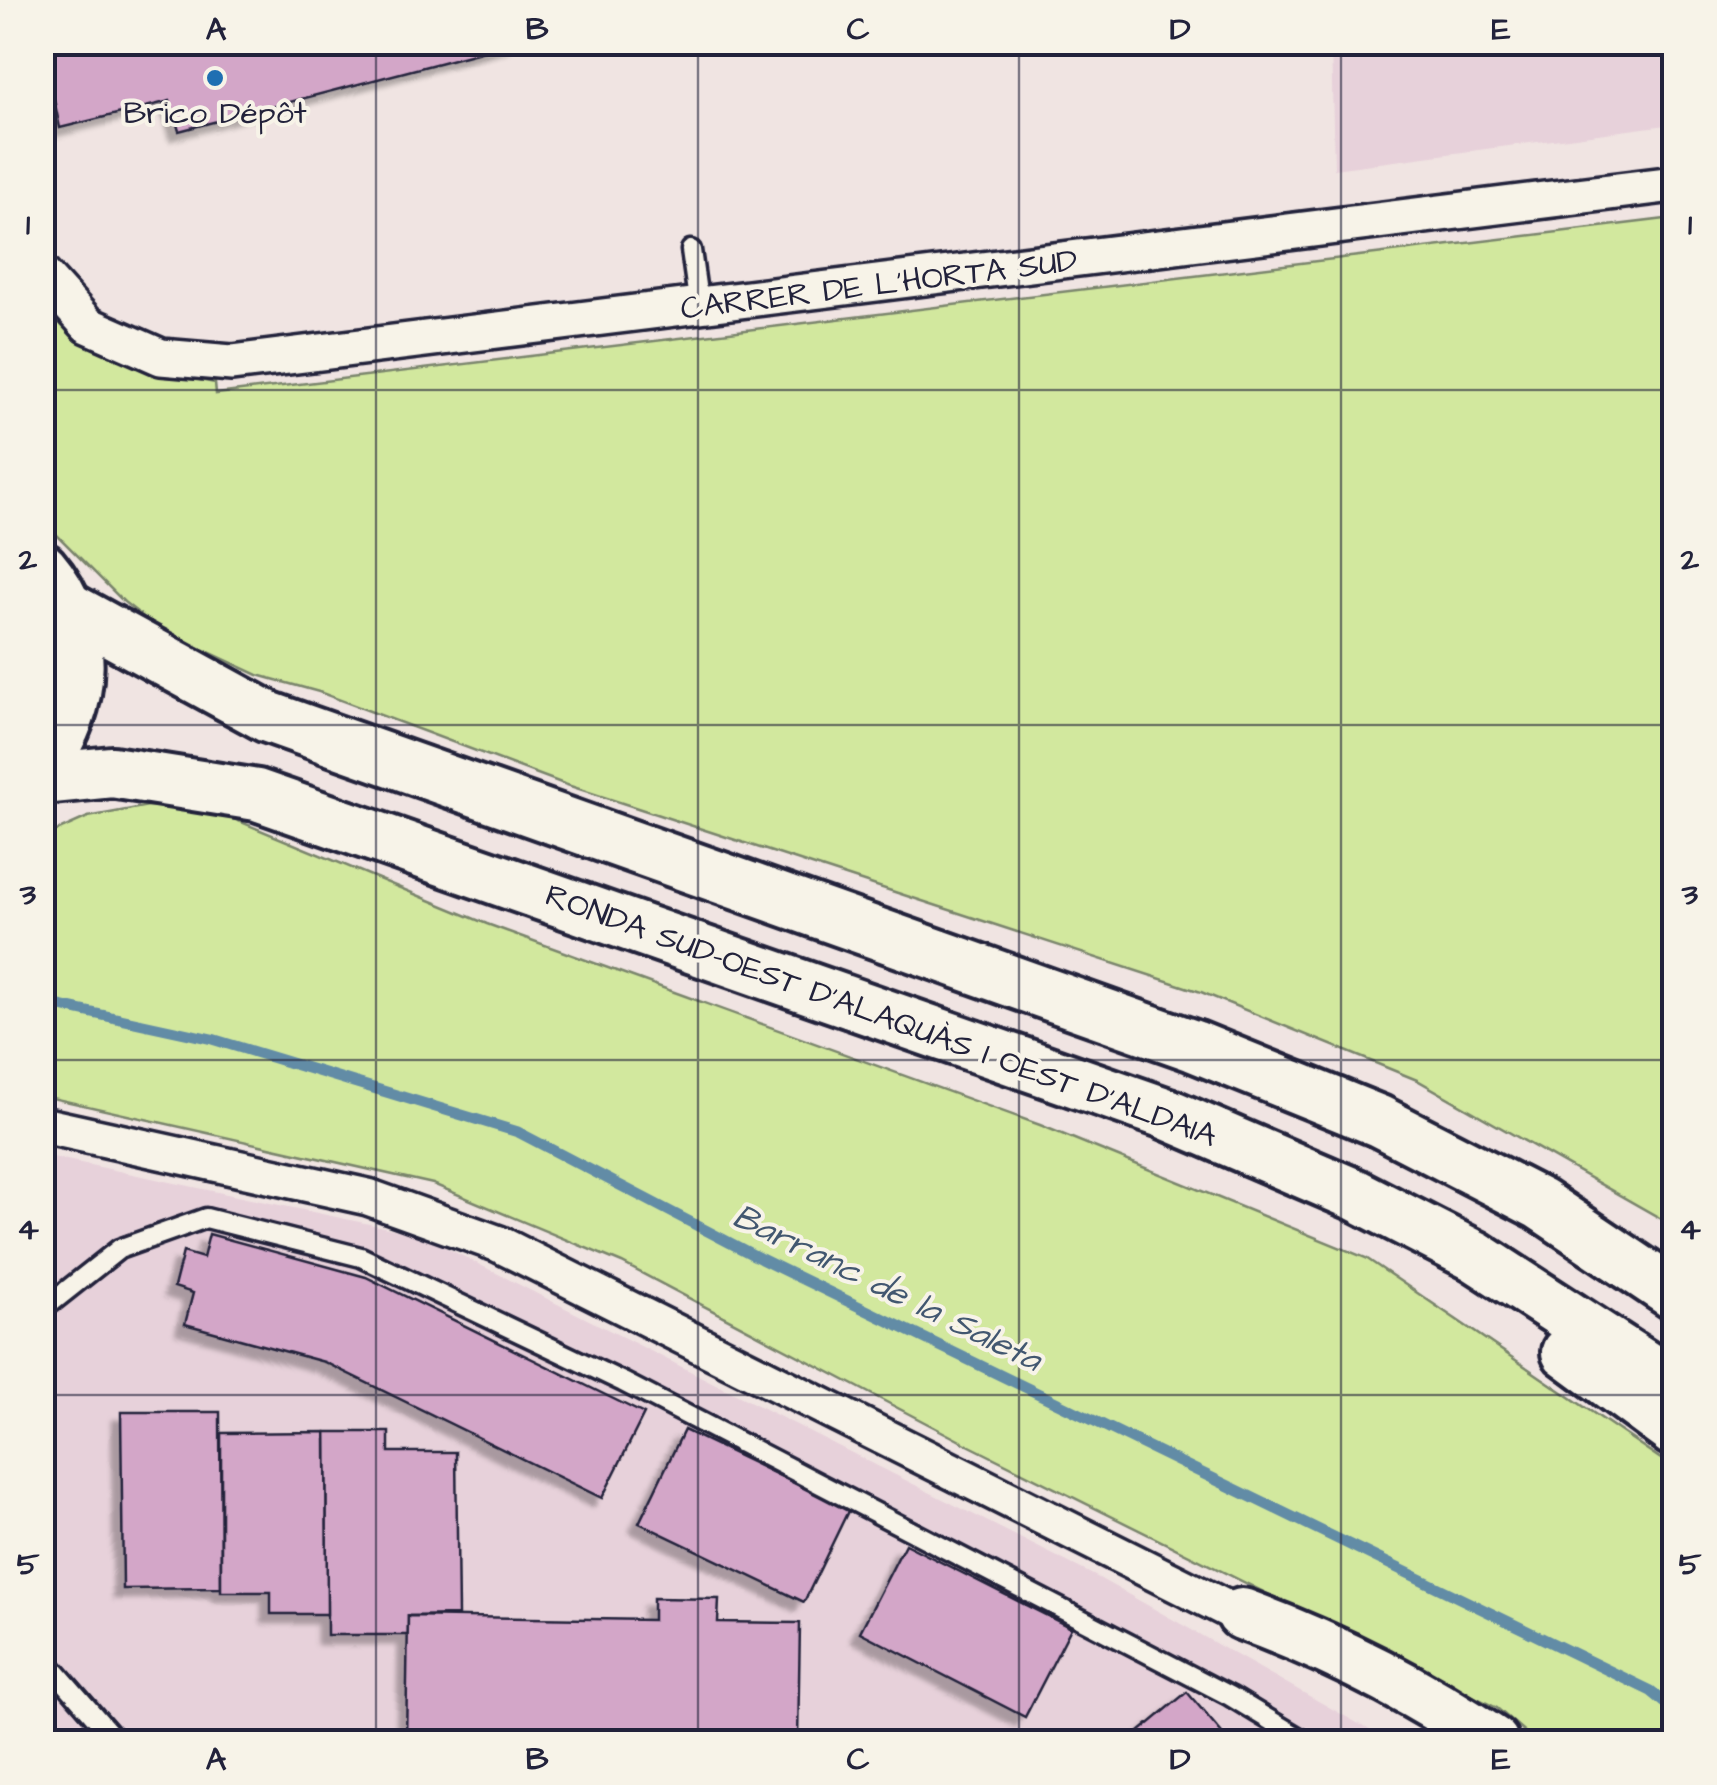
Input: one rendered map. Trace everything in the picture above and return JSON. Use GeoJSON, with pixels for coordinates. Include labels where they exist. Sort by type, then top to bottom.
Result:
{"type":"FeatureCollection","features":[{"type":"Feature","properties":{"kind":"main road"},"geometry":{"type":"LineString","coordinates":[[42,764],[59,744],[76,699],[79,652],[55,588]]}},
{"type":"Feature","properties":{"kind":"main road"},"geometry":{"type":"LineString","coordinates":[[55,588],[268,718],[1194,1046],[1378,1121],[1540,1204],[1674,1294]]}},
{"type":"Feature","properties":{"kind":"main road","name":"RONDA SUD-OEST D'ALAQUÀS I OEST D'ALDAIA"},"geometry":{"type":"LineString","coordinates":[[42,779],[112,772],[257,795],[1165,1113],[1356,1195],[1475,1256],[1674,1385]]}},
{"type":"Feature","properties":{"kind":"main road"},"geometry":{"type":"LineString","coordinates":[[1475,1256],[1519,1317],[1674,1430]]}},
{"type":"Feature","properties":{"kind":"main road"},"geometry":{"type":"LineString","coordinates":[[1242,1614],[1332,1647],[1493,1742]]}},
{"type":"Feature","properties":{"kind":"street","name":"CARRER DE L'HORTA SUD"},"geometry":{"type":"LineString","coordinates":[[42,274],[88,325],[162,358],[232,363],[1674,184]]}},
{"type":"Feature","properties":{"kind":"street"},"geometry":{"type":"LineString","coordinates":[[45,1126],[368,1197],[500,1244],[1242,1614],[1325,1666],[1444,1728],[1460,1742]]}},
{"type":"Feature","properties":{"kind":"lane"},"geometry":{"type":"LineString","coordinates":[[691,250],[698,308]]}},
{"type":"Feature","properties":{"kind":"lane"},"geometry":{"type":"LineString","coordinates":[[42,1310],[119,1249],[206,1218],[362,1257],[623,1382],[1230,1696],[1306,1742]]}},
{"type":"Feature","properties":{"kind":"lane"},"geometry":{"type":"LineString","coordinates":[[42,1656],[118,1742]]}},
{"type":"Feature","properties":{"kind":"shaded area"},"geometry":{"type":"Polygon","coordinates":[[[1331,43],[1674,43],[1674,124],[1334,169],[1331,43]]]}},
{"type":"Feature","properties":{"kind":"shaded area"},"geometry":{"type":"Polygon","coordinates":[[[43,1155],[421,1235],[1099,1578],[1391,1742],[43,1742],[43,1155]]]}},
{"type":"Feature","properties":{"kind":"green space"},"geometry":{"type":"Polygon","coordinates":[[[1674,218],[1674,1226],[1417,1080],[1201,992],[564,784],[319,692],[258,675],[159,629],[124,602],[43,521],[42,300],[80,335],[100,347],[142,366],[215,383],[216,394],[1674,218]]]}},
{"type":"Feature","properties":{"kind":"green space"},"geometry":{"type":"Polygon","coordinates":[[[43,617],[52,641],[54,666],[43,716],[43,617]]]}},
{"type":"Feature","properties":{"kind":"green space"},"geometry":{"type":"Polygon","coordinates":[[[148,806],[217,812],[487,924],[1040,1125],[1366,1258],[1674,1468],[1674,1742],[1536,1742],[1497,1708],[968,1445],[622,1263],[433,1184],[43,1096],[43,837],[88,817],[148,806]]]}},
{"type":"Feature","properties":{"kind":"building","name":"Brico Dépôt"},"geometry":{"type":"Polygon","coordinates":[[[42,42],[519,42],[179,131],[170,101],[60,128],[42,42]]]}},
{"type":"Feature","properties":{"kind":"building"},"geometry":{"type":"Polygon","coordinates":[[[209,1234],[366,1277],[644,1414],[602,1498],[324,1362],[185,1324],[193,1293],[174,1287],[183,1252],[203,1258],[209,1234]]]}},
{"type":"Feature","properties":{"kind":"building"},"geometry":{"type":"Polygon","coordinates":[[[121,1412],[220,1412],[221,1588],[123,1589],[121,1412]]]}},
{"type":"Feature","properties":{"kind":"building"},"geometry":{"type":"Polygon","coordinates":[[[684,1430],[849,1509],[804,1602],[639,1523],[684,1430]]]}},
{"type":"Feature","properties":{"kind":"building"},"geometry":{"type":"Polygon","coordinates":[[[326,1432],[389,1432],[389,1452],[456,1452],[458,1615],[408,1616],[408,1635],[327,1635],[326,1432]]]}},
{"type":"Feature","properties":{"kind":"building"},"geometry":{"type":"Polygon","coordinates":[[[326,1432],[327,1614],[271,1614],[271,1592],[221,1592],[221,1433],[326,1432]]]}},
{"type":"Feature","properties":{"kind":"building"},"geometry":{"type":"Polygon","coordinates":[[[905,1544],[1071,1628],[1025,1717],[860,1632],[905,1544]]]}},
{"type":"Feature","properties":{"kind":"building"},"geometry":{"type":"Polygon","coordinates":[[[653,1598],[719,1599],[718,1622],[800,1623],[798,1742],[406,1742],[408,1616],[653,1620],[653,1598]]]}},
{"type":"Feature","properties":{"kind":"building"},"geometry":{"type":"Polygon","coordinates":[[[1187,1692],[1227,1739],[1127,1742],[1187,1692]]]}},
{"type":"Feature","properties":{"kind":"waterway","name":"Barranc de la Saleta"},"geometry":{"type":"LineString","coordinates":[[42,1002],[212,1039],[518,1132],[761,1259],[1651,1691],[1674,1710]]}},
{"type":"Feature","properties":{"kind":"place","name":"Brico Dépôt"},"geometry":{"type":"Point","coordinates":[215,78]}}]}
